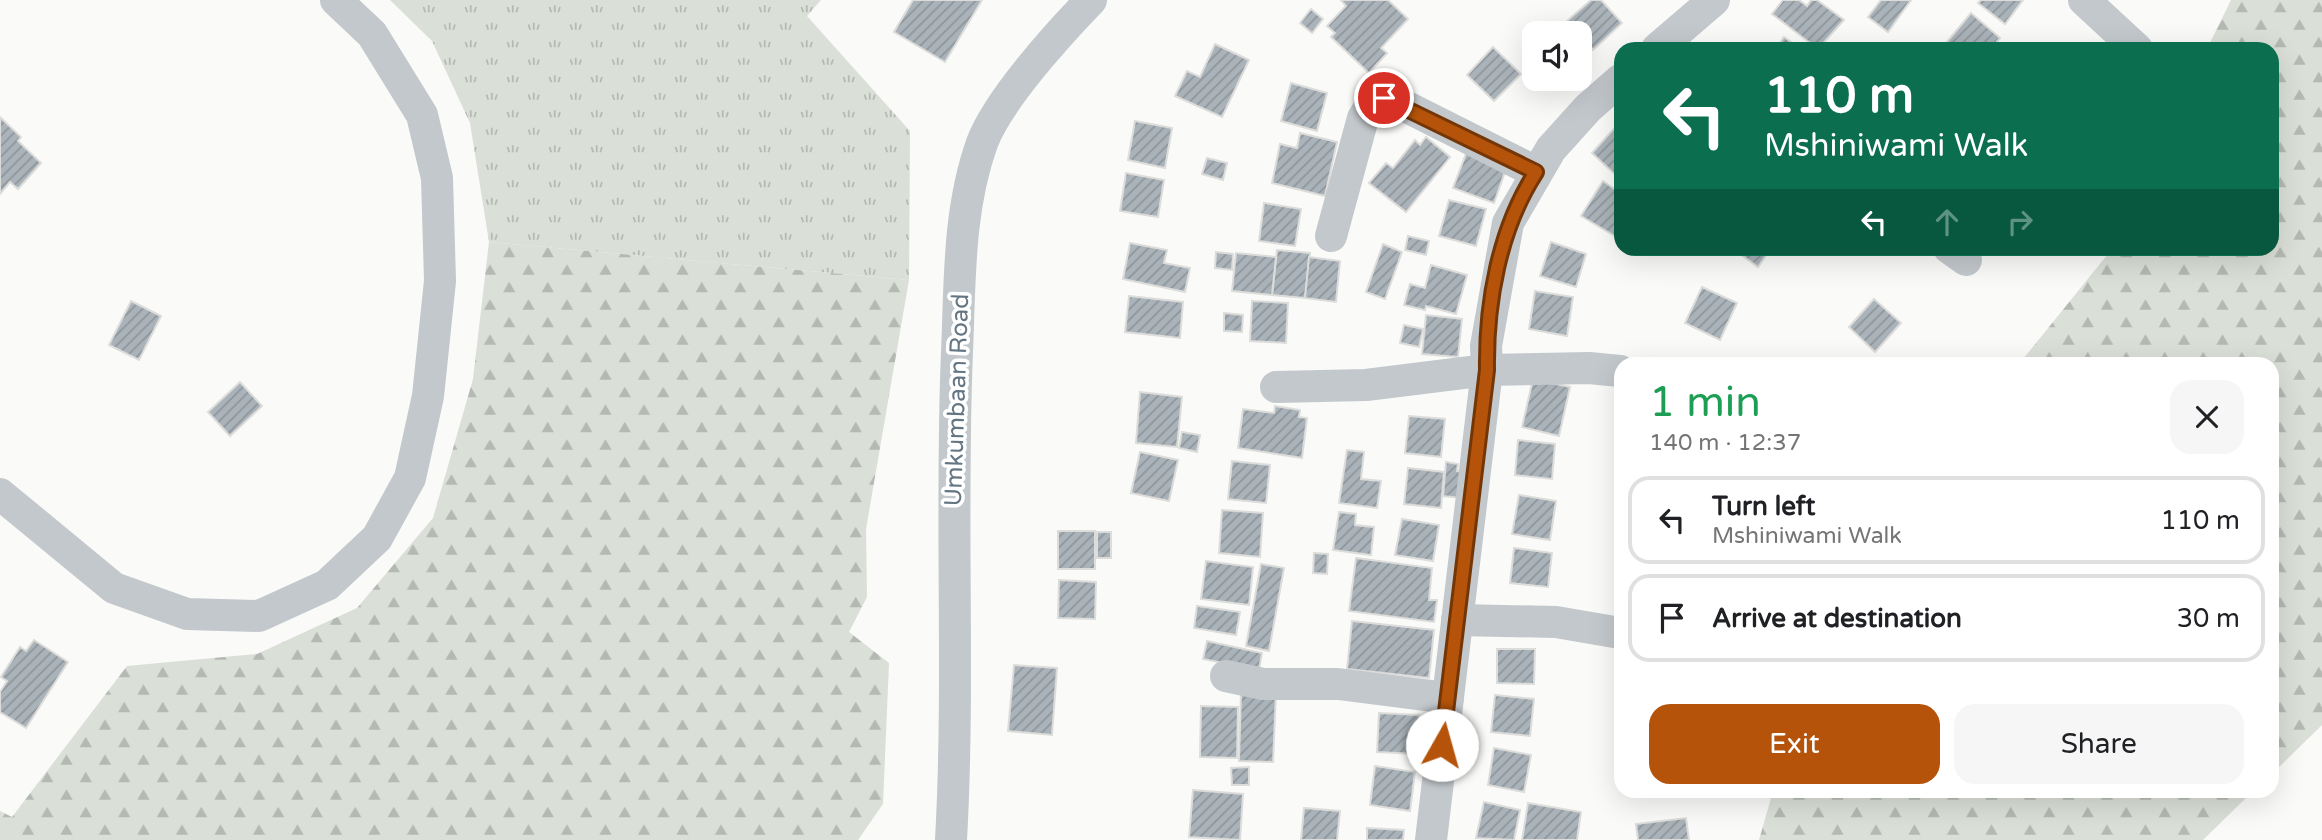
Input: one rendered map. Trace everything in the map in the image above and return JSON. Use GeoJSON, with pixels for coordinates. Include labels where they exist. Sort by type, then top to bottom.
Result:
{"type":"FeatureCollection","features":[{"type":"Feature","properties":{"kind":"street"},"geometry":{"type":"LineString","coordinates":[[0,494],[114,588],[187,614],[259,615],[327,585],[377,538],[410,478],[428,396],[440,281],[437,178],[422,115],[372,34],[336,0]]}},
{"type":"Feature","properties":{"kind":"street","name":"Umkumbaan Road"},"geometry":{"type":"LineString","coordinates":[[951,840],[953,458],[964,210],[983,141],[1014,92],[1061,31],[1091,0]]}},
{"type":"Feature","properties":{"kind":"street"},"geometry":{"type":"LineString","coordinates":[[2084,0],[2129,42]]}},
{"type":"Feature","properties":{"kind":"street"},"geometry":{"type":"LineString","coordinates":[[1669,42],[1708,2]]}},
{"type":"Feature","properties":{"kind":"street"},"geometry":{"type":"LineString","coordinates":[[1431,840],[1487,370],[1486,346],[1508,223],[1551,149],[1588,108],[1614,85]]}},
{"type":"Feature","properties":{"kind":"street"},"geometry":{"type":"LineString","coordinates":[[1331,236],[1363,118],[1374,100],[1384,98],[1397,102],[1536,172]]}},
{"type":"Feature","properties":{"kind":"street"},"geometry":{"type":"LineString","coordinates":[[1276,387],[1366,385],[1487,370],[1614,370]]}},
{"type":"Feature","properties":{"kind":"street"},"geometry":{"type":"LineString","coordinates":[[1457,620],[1556,622],[1614,632]]}},
{"type":"Feature","properties":{"kind":"street"},"geometry":{"type":"LineString","coordinates":[[1226,676],[1263,684],[1338,684],[1448,698]]}},
{"type":"Feature","properties":{"kind":"green space"},"geometry":{"type":"Polygon","coordinates":[[[390,0],[821,0],[807,16],[910,131],[909,280],[489,242],[470,123],[432,41],[390,0]]]}},
{"type":"Feature","properties":{"kind":"green space"},"geometry":{"type":"Polygon","coordinates":[[[2231,0],[2322,0],[2322,725],[2279,767],[2279,357],[2025,357],[2106,256],[2279,256],[2279,42],[2210,42],[2231,0]]]}},
{"type":"Feature","properties":{"kind":"green space"},"geometry":{"type":"Polygon","coordinates":[[[489,242],[909,280],[866,529],[867,597],[849,632],[889,663],[883,804],[858,840],[0,840],[0,811],[12,817],[127,666],[257,654],[357,608],[433,518],[473,379],[489,242]]]}},
{"type":"Feature","properties":{"kind":"green space"},"geometry":{"type":"Polygon","coordinates":[[[1771,798],[2246,798],[2203,840],[1759,840],[1771,798]]]}},
{"type":"Feature","properties":{"kind":"building"},"geometry":{"type":"Polygon","coordinates":[[[913,0],[982,0],[945,62],[894,32],[913,0]]]}},
{"type":"Feature","properties":{"kind":"building"},"geometry":{"type":"Polygon","coordinates":[[[1341,0],[1388,0],[1408,19],[1381,48],[1387,53],[1369,73],[1331,37],[1335,33],[1327,26],[1346,6],[1341,0]]]}},
{"type":"Feature","properties":{"kind":"building"},"geometry":{"type":"Polygon","coordinates":[[[1591,0],[1601,0],[1622,23],[1593,50],[1592,21],[1567,21],[1591,0]]]}},
{"type":"Feature","properties":{"kind":"building"},"geometry":{"type":"Polygon","coordinates":[[[1783,0],[1799,0],[1807,6],[1811,0],[1817,0],[1844,20],[1824,42],[1809,42],[1772,14],[1783,0]]]}},
{"type":"Feature","properties":{"kind":"building"},"geometry":{"type":"Polygon","coordinates":[[[1881,0],[1911,0],[1888,32],[1868,17],[1881,0]]]}},
{"type":"Feature","properties":{"kind":"building"},"geometry":{"type":"Polygon","coordinates":[[[1981,0],[2023,0],[2005,24],[1978,3],[1981,0]]]}},
{"type":"Feature","properties":{"kind":"building"},"geometry":{"type":"Polygon","coordinates":[[[1311,9],[1323,19],[1312,33],[1300,23],[1311,9]]]}},
{"type":"Feature","properties":{"kind":"building"},"geometry":{"type":"Polygon","coordinates":[[[1971,13],[2000,38],[1997,42],[1947,42],[1971,13]]]}},
{"type":"Feature","properties":{"kind":"building"},"geometry":{"type":"Polygon","coordinates":[[[1215,44],[1249,60],[1222,117],[1175,96],[1187,71],[1200,77],[1215,44]]]}},
{"type":"Feature","properties":{"kind":"building"},"geometry":{"type":"Polygon","coordinates":[[[1493,47],[1521,74],[1494,101],[1467,75],[1493,47]]]}},
{"type":"Feature","properties":{"kind":"building"},"geometry":{"type":"Polygon","coordinates":[[[1291,83],[1327,93],[1317,131],[1281,121],[1291,83]]]}},
{"type":"Feature","properties":{"kind":"building"},"geometry":{"type":"Polygon","coordinates":[[[0,117],[21,137],[18,141],[41,163],[18,189],[10,182],[0,194],[0,117]]]}},
{"type":"Feature","properties":{"kind":"building"},"geometry":{"type":"Polygon","coordinates":[[[1135,121],[1172,128],[1165,168],[1128,160],[1135,121]]]}},
{"type":"Feature","properties":{"kind":"building"},"geometry":{"type":"Polygon","coordinates":[[[1614,129],[1614,173],[1592,153],[1614,129]]]}},
{"type":"Feature","properties":{"kind":"building"},"geometry":{"type":"Polygon","coordinates":[[[1300,133],[1337,142],[1325,196],[1272,183],[1280,144],[1297,148],[1300,133]]]}},
{"type":"Feature","properties":{"kind":"building"},"geometry":{"type":"Polygon","coordinates":[[[1426,137],[1450,157],[1406,212],[1369,183],[1386,163],[1393,168],[1415,140],[1420,145],[1426,137]]]}},
{"type":"Feature","properties":{"kind":"building"},"geometry":{"type":"Polygon","coordinates":[[[1467,151],[1507,166],[1494,203],[1453,188],[1467,151]]]}},
{"type":"Feature","properties":{"kind":"building"},"geometry":{"type":"Polygon","coordinates":[[[1207,158],[1227,163],[1223,180],[1202,174],[1207,158]]]}},
{"type":"Feature","properties":{"kind":"building"},"geometry":{"type":"Polygon","coordinates":[[[1126,173],[1164,180],[1158,217],[1120,211],[1126,173]]]}},
{"type":"Feature","properties":{"kind":"building"},"geometry":{"type":"Polygon","coordinates":[[[1603,181],[1614,189],[1614,235],[1581,216],[1603,181]]]}},
{"type":"Feature","properties":{"kind":"building"},"geometry":{"type":"Polygon","coordinates":[[[1449,200],[1486,209],[1476,246],[1439,236],[1449,200]]]}},
{"type":"Feature","properties":{"kind":"building"},"geometry":{"type":"Polygon","coordinates":[[[1264,203],[1301,209],[1295,246],[1259,241],[1264,203]]]}},
{"type":"Feature","properties":{"kind":"building"},"geometry":{"type":"Polygon","coordinates":[[[1408,236],[1429,241],[1426,255],[1405,250],[1408,236]]]}},
{"type":"Feature","properties":{"kind":"building"},"geometry":{"type":"Polygon","coordinates":[[[1551,242],[1586,254],[1576,287],[1540,276],[1551,242]]]}},
{"type":"Feature","properties":{"kind":"building"},"geometry":{"type":"Polygon","coordinates":[[[1130,243],[1167,250],[1164,263],[1190,268],[1185,292],[1123,279],[1130,243]]]}},
{"type":"Feature","properties":{"kind":"building"},"geometry":{"type":"Polygon","coordinates":[[[1383,244],[1402,252],[1385,299],[1366,292],[1383,244]]]}},
{"type":"Feature","properties":{"kind":"building"},"geometry":{"type":"Polygon","coordinates":[[[1277,250],[1310,253],[1305,298],[1272,295],[1277,250]]]}},
{"type":"Feature","properties":{"kind":"building"},"geometry":{"type":"Polygon","coordinates":[[[1216,252],[1233,254],[1232,270],[1215,268],[1216,252]]]}},
{"type":"Feature","properties":{"kind":"building"},"geometry":{"type":"Polygon","coordinates":[[[1236,253],[1276,257],[1272,295],[1232,291],[1236,253]]]}},
{"type":"Feature","properties":{"kind":"building"},"geometry":{"type":"Polygon","coordinates":[[[1743,256],[1766,256],[1758,267],[1743,256]]]}},
{"type":"Feature","properties":{"kind":"building"},"geometry":{"type":"Polygon","coordinates":[[[1309,257],[1340,261],[1336,302],[1305,298],[1309,257]]]}},
{"type":"Feature","properties":{"kind":"building"},"geometry":{"type":"Polygon","coordinates":[[[1431,265],[1467,275],[1456,314],[1426,306],[1425,310],[1404,305],[1410,284],[1425,288],[1431,265]]]}},
{"type":"Feature","properties":{"kind":"building"},"geometry":{"type":"Polygon","coordinates":[[[1702,287],[1737,303],[1720,340],[1685,323],[1702,287]]]}},
{"type":"Feature","properties":{"kind":"building"},"geometry":{"type":"Polygon","coordinates":[[[1535,291],[1573,297],[1567,336],[1529,329],[1535,291]]]}},
{"type":"Feature","properties":{"kind":"building"},"geometry":{"type":"Polygon","coordinates":[[[1129,296],[1183,302],[1180,338],[1125,332],[1129,296]]]}},
{"type":"Feature","properties":{"kind":"building"},"geometry":{"type":"Polygon","coordinates":[[[1874,299],[1901,323],[1875,352],[1849,327],[1874,299]]]}},
{"type":"Feature","properties":{"kind":"building"},"geometry":{"type":"Polygon","coordinates":[[[131,301],[161,316],[139,360],[109,345],[131,301]]]}},
{"type":"Feature","properties":{"kind":"building"},"geometry":{"type":"Polygon","coordinates":[[[1252,301],[1288,303],[1286,343],[1250,341],[1252,301]]]}},
{"type":"Feature","properties":{"kind":"building"},"geometry":{"type":"Polygon","coordinates":[[[1224,313],[1243,315],[1242,332],[1224,331],[1224,313]]]}},
{"type":"Feature","properties":{"kind":"building"},"geometry":{"type":"Polygon","coordinates":[[[1426,315],[1462,319],[1458,357],[1422,354],[1426,315]]]}},
{"type":"Feature","properties":{"kind":"building"},"geometry":{"type":"Polygon","coordinates":[[[1404,325],[1423,329],[1419,347],[1400,343],[1404,325]]]}},
{"type":"Feature","properties":{"kind":"building"},"geometry":{"type":"Polygon","coordinates":[[[1533,379],[1570,387],[1559,436],[1522,427],[1533,379]]]}},
{"type":"Feature","properties":{"kind":"building"},"geometry":{"type":"Polygon","coordinates":[[[240,382],[262,406],[230,436],[208,412],[240,382]]]}},
{"type":"Feature","properties":{"kind":"building"},"geometry":{"type":"Polygon","coordinates":[[[1140,392],[1182,397],[1177,447],[1136,443],[1140,392]]]}},
{"type":"Feature","properties":{"kind":"building"},"geometry":{"type":"Polygon","coordinates":[[[1275,406],[1300,410],[1299,417],[1307,418],[1302,458],[1238,448],[1243,409],[1274,413],[1275,406]]]}},
{"type":"Feature","properties":{"kind":"building"},"geometry":{"type":"Polygon","coordinates":[[[1409,416],[1445,419],[1441,457],[1405,453],[1409,416]]]}},
{"type":"Feature","properties":{"kind":"building"},"geometry":{"type":"Polygon","coordinates":[[[1182,432],[1200,435],[1197,452],[1179,448],[1182,432]]]}},
{"type":"Feature","properties":{"kind":"building"},"geometry":{"type":"Polygon","coordinates":[[[1518,440],[1555,444],[1552,479],[1515,475],[1518,440]]]}},
{"type":"Feature","properties":{"kind":"building"},"geometry":{"type":"Polygon","coordinates":[[[1347,450],[1364,452],[1361,479],[1381,481],[1377,508],[1339,503],[1347,450]]]}},
{"type":"Feature","properties":{"kind":"building"},"geometry":{"type":"Polygon","coordinates":[[[1140,452],[1178,460],[1169,501],[1131,493],[1140,452]]]}},
{"type":"Feature","properties":{"kind":"building"},"geometry":{"type":"Polygon","coordinates":[[[1232,461],[1270,465],[1266,503],[1228,499],[1232,461]]]}},
{"type":"Feature","properties":{"kind":"building"},"geometry":{"type":"Polygon","coordinates":[[[1446,462],[1458,464],[1457,471],[1463,472],[1461,498],[1443,496],[1446,462]]]}},
{"type":"Feature","properties":{"kind":"building"},"geometry":{"type":"Polygon","coordinates":[[[1408,468],[1444,472],[1441,508],[1404,504],[1408,468]]]}},
{"type":"Feature","properties":{"kind":"building"},"geometry":{"type":"Polygon","coordinates":[[[1519,495],[1556,501],[1550,540],[1512,534],[1519,495]]]}},
{"type":"Feature","properties":{"kind":"building"},"geometry":{"type":"Polygon","coordinates":[[[1222,510],[1263,513],[1260,557],[1219,553],[1222,510]]]}},
{"type":"Feature","properties":{"kind":"building"},"geometry":{"type":"Polygon","coordinates":[[[1339,512],[1356,514],[1355,525],[1374,527],[1371,555],[1333,550],[1339,512]]]}},
{"type":"Feature","properties":{"kind":"building"},"geometry":{"type":"Polygon","coordinates":[[[1402,519],[1439,525],[1433,561],[1395,555],[1402,519]]]}},
{"type":"Feature","properties":{"kind":"building"},"geometry":{"type":"Polygon","coordinates":[[[1058,531],[1095,531],[1095,569],[1058,569],[1058,531]]]}},
{"type":"Feature","properties":{"kind":"building"},"geometry":{"type":"Polygon","coordinates":[[[1097,532],[1111,532],[1111,558],[1097,558],[1097,532]]]}},
{"type":"Feature","properties":{"kind":"building"},"geometry":{"type":"Polygon","coordinates":[[[1514,548],[1552,553],[1548,587],[1510,583],[1514,548]]]}},
{"type":"Feature","properties":{"kind":"building"},"geometry":{"type":"Polygon","coordinates":[[[1314,553],[1328,554],[1327,574],[1313,573],[1314,553]]]}},
{"type":"Feature","properties":{"kind":"building"},"geometry":{"type":"Polygon","coordinates":[[[1356,558],[1432,568],[1429,600],[1437,600],[1434,622],[1349,611],[1356,558]]]}},
{"type":"Feature","properties":{"kind":"building"},"geometry":{"type":"Polygon","coordinates":[[[1206,561],[1253,567],[1249,605],[1201,599],[1206,561]]]}},
{"type":"Feature","properties":{"kind":"building"},"geometry":{"type":"Polygon","coordinates":[[[1261,564],[1284,568],[1269,651],[1246,646],[1261,564]]]}},
{"type":"Feature","properties":{"kind":"building"},"geometry":{"type":"Polygon","coordinates":[[[1059,580],[1096,582],[1095,619],[1058,618],[1059,580]]]}},
{"type":"Feature","properties":{"kind":"building"},"geometry":{"type":"Polygon","coordinates":[[[1197,606],[1240,612],[1236,635],[1194,628],[1197,606]]]}},
{"type":"Feature","properties":{"kind":"building"},"geometry":{"type":"Polygon","coordinates":[[[1352,621],[1434,630],[1429,678],[1347,669],[1352,621]]]}},
{"type":"Feature","properties":{"kind":"building"},"geometry":{"type":"Polygon","coordinates":[[[34,640],[68,662],[26,728],[0,712],[0,692],[7,681],[1,677],[20,647],[26,651],[34,640]]]}},
{"type":"Feature","properties":{"kind":"building"},"geometry":{"type":"Polygon","coordinates":[[[1207,641],[1262,653],[1259,670],[1203,659],[1207,641]]]}},
{"type":"Feature","properties":{"kind":"building"},"geometry":{"type":"Polygon","coordinates":[[[1497,649],[1535,649],[1534,684],[1497,683],[1497,649]]]}},
{"type":"Feature","properties":{"kind":"building"},"geometry":{"type":"Polygon","coordinates":[[[1014,665],[1057,668],[1052,735],[1008,731],[1014,665]]]}},
{"type":"Feature","properties":{"kind":"building"},"geometry":{"type":"Polygon","coordinates":[[[1241,693],[1276,693],[1273,762],[1239,761],[1241,693]]]}},
{"type":"Feature","properties":{"kind":"building"},"geometry":{"type":"Polygon","coordinates":[[[1495,695],[1534,699],[1530,736],[1491,732],[1495,695]]]}},
{"type":"Feature","properties":{"kind":"building"},"geometry":{"type":"Polygon","coordinates":[[[1201,706],[1238,707],[1237,758],[1200,757],[1201,706]]]}},
{"type":"Feature","properties":{"kind":"building"},"geometry":{"type":"Polygon","coordinates":[[[1379,713],[1419,715],[1417,754],[1377,752],[1379,713]]]}},
{"type":"Feature","properties":{"kind":"building"},"geometry":{"type":"Polygon","coordinates":[[[1494,748],[1531,755],[1524,792],[1488,785],[1494,748]]]}},
{"type":"Feature","properties":{"kind":"building"},"geometry":{"type":"Polygon","coordinates":[[[1375,766],[1415,772],[1410,811],[1370,805],[1375,766]]]}},
{"type":"Feature","properties":{"kind":"building"},"geometry":{"type":"Polygon","coordinates":[[[1249,767],[1249,785],[1232,785],[1231,768],[1249,767]]]}},
{"type":"Feature","properties":{"kind":"building"},"geometry":{"type":"Polygon","coordinates":[[[1193,790],[1243,794],[1240,840],[1189,837],[1193,790]]]}},
{"type":"Feature","properties":{"kind":"building"},"geometry":{"type":"Polygon","coordinates":[[[1484,802],[1520,810],[1514,840],[1476,838],[1484,802]]]}},
{"type":"Feature","properties":{"kind":"building"},"geometry":{"type":"Polygon","coordinates":[[[1528,803],[1581,812],[1577,840],[1522,840],[1528,803]]]}},
{"type":"Feature","properties":{"kind":"building"},"geometry":{"type":"Polygon","coordinates":[[[1304,808],[1340,811],[1337,840],[1301,840],[1304,808]]]}},
{"type":"Feature","properties":{"kind":"building"},"geometry":{"type":"Polygon","coordinates":[[[1686,818],[1689,840],[1638,840],[1636,824],[1686,818]]]}},
{"type":"Feature","properties":{"kind":"building"},"geometry":{"type":"Polygon","coordinates":[[[1367,828],[1404,830],[1403,840],[1367,840],[1367,828]]]}},
{"type":"Feature","properties":{"kind":"route"},"geometry":{"type":"LineString","coordinates":[[1384,98],[1536,172],[1508,223],[1499,262],[1486,346],[1487,370],[1442,745]]}}]}
